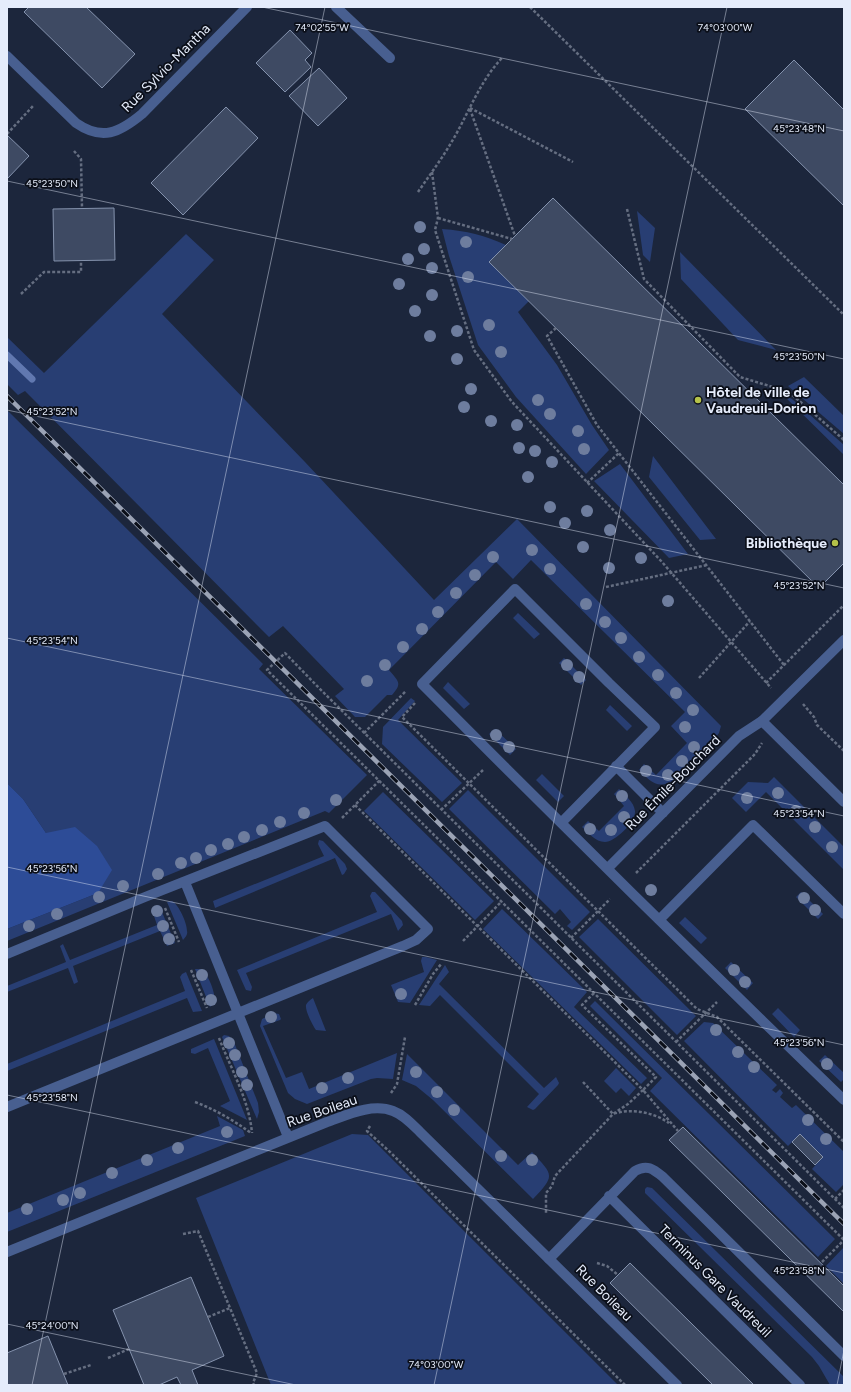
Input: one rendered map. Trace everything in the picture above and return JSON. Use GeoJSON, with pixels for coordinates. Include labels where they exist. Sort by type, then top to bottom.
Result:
{"type":"FeatureCollection","features":[{"type":"Feature","properties":{"kind":"street","name":"Rue Sylvio-Mantha"},"geometry":{"type":"LineString","coordinates":[[7,56],[76,123],[94,133],[104,134],[114,132],[124,128],[142,114],[247,7]]}},
{"type":"Feature","properties":{"kind":"street"},"geometry":{"type":"LineString","coordinates":[[336,7],[390,58]]}},
{"type":"Feature","properties":{"kind":"street"},"geometry":{"type":"LineString","coordinates":[[562,822],[655,727],[515,589],[422,684],[844,1100]]}},
{"type":"Feature","properties":{"kind":"street","name":"Rue Émile-Bouchard"},"geometry":{"type":"LineString","coordinates":[[608,868],[739,736],[762,721],[844,640]]}},
{"type":"Feature","properties":{"kind":"street"},"geometry":{"type":"LineString","coordinates":[[762,721],[844,802]]}},
{"type":"Feature","properties":{"kind":"street"},"geometry":{"type":"LineString","coordinates":[[616,766],[663,813]]}},
{"type":"Feature","properties":{"kind":"street"},"geometry":{"type":"LineString","coordinates":[[660,919],[753,825],[844,914]]}},
{"type":"Feature","properties":{"kind":"street"},"geometry":{"type":"LineString","coordinates":[[7,954],[325,826],[428,929],[413,942],[7,1107]]}},
{"type":"Feature","properties":{"kind":"street"},"geometry":{"type":"LineString","coordinates":[[185,882],[288,1137]]}},
{"type":"Feature","properties":{"kind":"street","name":"Rue Boileau"},"geometry":{"type":"LineString","coordinates":[[7,1252],[288,1137],[344,1116],[366,1110],[381,1108],[394,1112],[420,1132],[676,1385]]}},
{"type":"Feature","properties":{"kind":"street"},"geometry":{"type":"LineString","coordinates":[[549,1259],[635,1171],[642,1167],[648,1168],[655,1171],[844,1356]]}},
{"type":"Feature","properties":{"kind":"street","name":"Terminus Gare Vaudreuil"},"geometry":{"type":"LineString","coordinates":[[609,1196],[800,1385]]}},
{"type":"Feature","properties":{"kind":"path"},"geometry":{"type":"LineString","coordinates":[[530,7],[844,316]]}},
{"type":"Feature","properties":{"kind":"path"},"geometry":{"type":"LineString","coordinates":[[418,192],[451,143],[493,68],[502,58]]}},
{"type":"Feature","properties":{"kind":"path"},"geometry":{"type":"LineString","coordinates":[[7,134],[33,106]]}},
{"type":"Feature","properties":{"kind":"path"},"geometry":{"type":"LineString","coordinates":[[470,108],[573,162]]}},
{"type":"Feature","properties":{"kind":"path"},"geometry":{"type":"LineString","coordinates":[[438,218],[513,238],[470,108]]}},
{"type":"Feature","properties":{"kind":"path"},"geometry":{"type":"LineString","coordinates":[[74,151],[81,159],[82,208]]}},
{"type":"Feature","properties":{"kind":"path"},"geometry":{"type":"LineString","coordinates":[[432,172],[438,218],[435,230],[474,350],[512,402],[671,573],[769,686]]}},
{"type":"Feature","properties":{"kind":"path"},"geometry":{"type":"LineString","coordinates":[[627,209],[644,279],[740,377],[789,392],[844,440]]}},
{"type":"Feature","properties":{"kind":"path"},"geometry":{"type":"LineString","coordinates":[[21,294],[44,272],[81,272],[81,261]]}},
{"type":"Feature","properties":{"kind":"path"},"geometry":{"type":"LineString","coordinates":[[556,328],[547,336],[597,424],[784,665]]}},
{"type":"Feature","properties":{"kind":"path"},"geometry":{"type":"LineString","coordinates":[[587,483],[619,453]]}},
{"type":"Feature","properties":{"kind":"path"},"geometry":{"type":"LineString","coordinates":[[606,587],[707,565]]}},
{"type":"Feature","properties":{"kind":"path"},"geometry":{"type":"LineString","coordinates":[[766,683],[844,605]]}},
{"type":"Feature","properties":{"kind":"path"},"geometry":{"type":"LineString","coordinates":[[699,678],[750,621]]}},
{"type":"Feature","properties":{"kind":"path"},"geometry":{"type":"LineString","coordinates":[[822,1262],[844,1240],[267,670],[285,653],[441,810],[844,1208]]}},
{"type":"Feature","properties":{"kind":"path"},"geometry":{"type":"LineString","coordinates":[[364,733],[408,688]]}},
{"type":"Feature","properties":{"kind":"path"},"geometry":{"type":"LineString","coordinates":[[402,717],[697,1009],[717,1017],[844,1142]]}},
{"type":"Feature","properties":{"kind":"path"},"geometry":{"type":"LineString","coordinates":[[814,717],[817,725],[844,751]]}},
{"type":"Feature","properties":{"kind":"path"},"geometry":{"type":"LineString","coordinates":[[637,872],[756,754]]}},
{"type":"Feature","properties":{"kind":"path"},"geometry":{"type":"LineString","coordinates":[[441,810],[486,767]]}},
{"type":"Feature","properties":{"kind":"path"},"geometry":{"type":"LineString","coordinates":[[339,820],[380,780]]}},
{"type":"Feature","properties":{"kind":"path"},"geometry":{"type":"LineString","coordinates":[[355,805],[643,1090],[678,1131],[665,1120],[648,1114],[624,1111],[613,1114]]}},
{"type":"Feature","properties":{"kind":"path"},"geometry":{"type":"LineString","coordinates":[[571,938],[610,899]]}},
{"type":"Feature","properties":{"kind":"path"},"geometry":{"type":"LineString","coordinates":[[463,941],[502,901]]}},
{"type":"Feature","properties":{"kind":"path"},"geometry":{"type":"LineString","coordinates":[[163,903],[179,942]]}},
{"type":"Feature","properties":{"kind":"path"},"geometry":{"type":"LineString","coordinates":[[415,1005],[433,974],[442,963]]}},
{"type":"Feature","properties":{"kind":"path"},"geometry":{"type":"LineString","coordinates":[[191,970],[207,1009]]}},
{"type":"Feature","properties":{"kind":"path"},"geometry":{"type":"LineString","coordinates":[[546,1214],[546,1193],[552,1186],[554,1176],[613,1114],[628,1104],[656,1077],[582,1005],[594,993]]}},
{"type":"Feature","properties":{"kind":"path"},"geometry":{"type":"LineString","coordinates":[[676,1042],[720,998]]}},
{"type":"Feature","properties":{"kind":"path"},"geometry":{"type":"LineString","coordinates":[[397,1084],[405,1037]]}},
{"type":"Feature","properties":{"kind":"path"},"geometry":{"type":"LineString","coordinates":[[195,1102],[232,1118],[252,1133],[251,1121],[247,1106],[218,1038]]}},
{"type":"Feature","properties":{"kind":"path"},"geometry":{"type":"LineString","coordinates":[[583,1082],[613,1114]]}},
{"type":"Feature","properties":{"kind":"path"},"geometry":{"type":"LineString","coordinates":[[367,1131],[625,1385]]}},
{"type":"Feature","properties":{"kind":"path"},"geometry":{"type":"LineString","coordinates":[[835,1199],[844,1190]]}},
{"type":"Feature","properties":{"kind":"path"},"geometry":{"type":"LineString","coordinates":[[183,1234],[198,1231],[256,1373],[254,1385]]}},
{"type":"Feature","properties":{"kind":"path","name":"Rue Boileau"},"geometry":{"type":"LineString","coordinates":[[597,1263],[607,1266],[618,1275]]}},
{"type":"Feature","properties":{"kind":"path"},"geometry":{"type":"LineString","coordinates":[[208,1317],[230,1308]]}},
{"type":"Feature","properties":{"kind":"path"},"geometry":{"type":"LineString","coordinates":[[108,1358],[129,1349]]}},
{"type":"Feature","properties":{"kind":"path"},"geometry":{"type":"LineString","coordinates":[[64,1374],[91,1365]]}},
{"type":"Feature","properties":{"kind":"shaded area"},"geometry":{"type":"Polygon","coordinates":[[[637,211],[655,228],[650,262],[643,255],[637,211]]]}},
{"type":"Feature","properties":{"kind":"shaded area"},"geometry":{"type":"Polygon","coordinates":[[[442,229],[475,234],[506,245],[489,262],[529,301],[518,312],[557,365],[592,425],[609,450],[586,474],[516,397],[478,345],[449,256],[442,229]]]}},
{"type":"Feature","properties":{"kind":"shaded area"},"geometry":{"type":"Polygon","coordinates":[[[186,234],[214,260],[162,314],[305,462],[434,600],[517,519],[721,726],[716,737],[672,781],[667,784],[654,783],[639,770],[644,764],[656,775],[687,743],[671,726],[685,712],[531,560],[513,579],[496,562],[389,670],[398,682],[397,688],[392,695],[387,695],[365,717],[355,717],[335,696],[344,689],[283,626],[269,637],[25,391],[18,395],[7,384],[7,337],[44,373],[186,234]]]}},
{"type":"Feature","properties":{"kind":"shaded area"},"geometry":{"type":"Polygon","coordinates":[[[680,252],[776,350],[738,340],[681,279],[680,252]]]}},
{"type":"Feature","properties":{"kind":"shaded area"},"geometry":{"type":"Polygon","coordinates":[[[804,377],[844,416],[844,434],[788,386],[804,377]]]}},
{"type":"Feature","properties":{"kind":"shaded area"},"geometry":{"type":"Polygon","coordinates":[[[783,395],[792,399],[844,445],[844,455],[783,395]]]}},
{"type":"Feature","properties":{"kind":"shaded area"},"geometry":{"type":"Polygon","coordinates":[[[7,410],[263,664],[259,669],[367,775],[329,813],[325,811],[7,941],[7,929],[98,893],[46,833],[23,799],[7,783],[7,410]]]}},
{"type":"Feature","properties":{"kind":"shaded area"},"geometry":{"type":"Polygon","coordinates":[[[653,456],[716,539],[700,540],[649,477],[653,456]]]}},
{"type":"Feature","properties":{"kind":"shaded area"},"geometry":{"type":"Polygon","coordinates":[[[620,464],[688,554],[669,558],[594,481],[620,464]]]}},
{"type":"Feature","properties":{"kind":"shaded area"},"geometry":{"type":"Polygon","coordinates":[[[518,613],[540,634],[534,639],[513,618],[518,613]]]}},
{"type":"Feature","properties":{"kind":"shaded area"},"geometry":{"type":"Polygon","coordinates":[[[564,658],[586,680],[581,685],[559,663],[564,658]]]}},
{"type":"Feature","properties":{"kind":"shaded area"},"geometry":{"type":"Polygon","coordinates":[[[448,682],[470,704],[464,709],[443,688],[448,682]]]}},
{"type":"Feature","properties":{"kind":"shaded area"},"geometry":{"type":"Polygon","coordinates":[[[411,698],[415,701],[398,720],[462,783],[442,802],[382,744],[383,727],[411,698]]]}},
{"type":"Feature","properties":{"kind":"shaded area"},"geometry":{"type":"Polygon","coordinates":[[[610,705],[632,726],[627,731],[606,710],[610,705]]]}},
{"type":"Feature","properties":{"kind":"shaded area"},"geometry":{"type":"Polygon","coordinates":[[[495,729],[516,749],[510,755],[489,734],[495,729]]]}},
{"type":"Feature","properties":{"kind":"shaded area"},"geometry":{"type":"Polygon","coordinates":[[[542,774],[564,796],[558,802],[536,780],[542,774]]]}},
{"type":"Feature","properties":{"kind":"shaded area"},"geometry":{"type":"Polygon","coordinates":[[[774,777],[844,847],[844,870],[766,792],[746,812],[732,798],[748,782],[768,783],[774,777]]]}},
{"type":"Feature","properties":{"kind":"shaded area"},"geometry":{"type":"Polygon","coordinates":[[[7,783],[23,799],[46,833],[75,827],[97,846],[112,870],[98,893],[7,929],[7,783]]]}},
{"type":"Feature","properties":{"kind":"shaded area"},"geometry":{"type":"Polygon","coordinates":[[[619,789],[633,805],[635,811],[634,815],[629,826],[624,831],[614,839],[601,842],[592,837],[582,827],[588,821],[599,831],[624,806],[614,794],[619,789]]]}},
{"type":"Feature","properties":{"kind":"shaded area"},"geometry":{"type":"Polygon","coordinates":[[[468,790],[590,912],[572,930],[567,926],[571,922],[560,909],[555,914],[449,809],[468,790]]]}},
{"type":"Feature","properties":{"kind":"shaded area"},"geometry":{"type":"Polygon","coordinates":[[[383,792],[494,901],[475,920],[364,811],[383,792]]]}},
{"type":"Feature","properties":{"kind":"shaded area"},"geometry":{"type":"Polygon","coordinates":[[[319,840],[323,841],[345,864],[347,869],[344,874],[342,875],[335,858],[215,908],[213,901],[324,856],[318,844],[319,840]]]}},
{"type":"Feature","properties":{"kind":"shaded area"},"geometry":{"type":"Polygon","coordinates":[[[372,892],[375,892],[402,921],[403,925],[398,931],[391,914],[246,973],[252,987],[251,991],[246,990],[237,970],[377,912],[370,896],[372,892]]]}},
{"type":"Feature","properties":{"kind":"shaded area"},"geometry":{"type":"Polygon","coordinates":[[[801,892],[823,914],[818,919],[796,897],[801,892]]]}},
{"type":"Feature","properties":{"kind":"shaded area"},"geometry":{"type":"Polygon","coordinates":[[[172,901],[180,910],[186,924],[187,933],[183,940],[167,902],[172,901]]]}},
{"type":"Feature","properties":{"kind":"shaded area"},"geometry":{"type":"Polygon","coordinates":[[[159,905],[175,943],[167,946],[160,931],[73,966],[78,982],[74,984],[68,968],[7,992],[7,986],[66,962],[60,946],[63,944],[70,960],[157,925],[152,910],[159,905]]]}},
{"type":"Feature","properties":{"kind":"shaded area"},"geometry":{"type":"Polygon","coordinates":[[[502,909],[587,992],[574,1007],[647,1078],[641,1084],[483,929],[502,909]]]}},
{"type":"Feature","properties":{"kind":"shaded area"},"geometry":{"type":"Polygon","coordinates":[[[685,917],[707,938],[701,944],[679,923],[685,917]]]}},
{"type":"Feature","properties":{"kind":"shaded area"},"geometry":{"type":"Polygon","coordinates":[[[598,919],[696,1016],[677,1035],[579,937],[598,919]]]}},
{"type":"Feature","properties":{"kind":"shaded area"},"geometry":{"type":"Polygon","coordinates":[[[422,957],[437,960],[410,1003],[398,1002],[391,985],[424,972],[421,961],[422,957]]]}},
{"type":"Feature","properties":{"kind":"shaded area"},"geometry":{"type":"Polygon","coordinates":[[[731,962],[753,983],[747,990],[725,968],[731,962]]]}},
{"type":"Feature","properties":{"kind":"shaded area"},"geometry":{"type":"Polygon","coordinates":[[[445,965],[449,972],[439,984],[544,1088],[556,1077],[559,1083],[558,1085],[535,1109],[533,1110],[527,1107],[539,1094],[440,995],[430,1006],[419,1005],[445,965]]]}},
{"type":"Feature","properties":{"kind":"shaded area"},"geometry":{"type":"Polygon","coordinates":[[[195,969],[201,969],[207,975],[211,984],[215,1002],[210,1007],[195,969]]]}},
{"type":"Feature","properties":{"kind":"shaded area"},"geometry":{"type":"Polygon","coordinates":[[[186,972],[202,1011],[193,1012],[187,998],[7,1071],[7,1064],[185,991],[180,977],[186,972]]]}},
{"type":"Feature","properties":{"kind":"shaded area"},"geometry":{"type":"Polygon","coordinates":[[[313,998],[326,1031],[316,1030],[311,1022],[306,1005],[313,998]]]}},
{"type":"Feature","properties":{"kind":"shaded area"},"geometry":{"type":"Polygon","coordinates":[[[595,1001],[835,1239],[818,1257],[650,1091],[662,1078],[590,1006],[595,1001]]]}},
{"type":"Feature","properties":{"kind":"shaded area"},"geometry":{"type":"Polygon","coordinates":[[[778,1008],[800,1030],[794,1037],[772,1014],[778,1008]]]}},
{"type":"Feature","properties":{"kind":"shaded area"},"geometry":{"type":"Polygon","coordinates":[[[274,1013],[279,1014],[281,1019],[263,1026],[286,1078],[302,1072],[309,1089],[397,1053],[393,1079],[371,1079],[307,1104],[295,1099],[288,1093],[260,1026],[262,1019],[274,1013]]]}},
{"type":"Feature","properties":{"kind":"shaded area"},"geometry":{"type":"Polygon","coordinates":[[[704,1022],[713,1023],[777,1085],[772,1090],[776,1093],[780,1089],[783,1093],[780,1097],[792,1108],[796,1105],[844,1152],[844,1184],[836,1192],[812,1169],[823,1157],[800,1134],[788,1146],[684,1041],[704,1022]]]}},
{"type":"Feature","properties":{"kind":"shaded area"},"geometry":{"type":"Polygon","coordinates":[[[224,1035],[229,1036],[234,1042],[258,1103],[259,1112],[257,1119],[222,1037],[224,1035]]]}},
{"type":"Feature","properties":{"kind":"shaded area"},"geometry":{"type":"Polygon","coordinates":[[[214,1039],[247,1120],[220,1106],[230,1101],[208,1048],[195,1054],[191,1053],[191,1049],[214,1039]]]}},
{"type":"Feature","properties":{"kind":"shaded area"},"geometry":{"type":"Polygon","coordinates":[[[407,1054],[518,1165],[532,1152],[539,1160],[548,1171],[549,1175],[546,1185],[533,1199],[433,1100],[416,1086],[402,1080],[407,1054]]]}},
{"type":"Feature","properties":{"kind":"shaded area"},"geometry":{"type":"Polygon","coordinates":[[[825,1055],[844,1073],[844,1079],[841,1082],[819,1061],[825,1055]]]}},
{"type":"Feature","properties":{"kind":"shaded area"},"geometry":{"type":"Polygon","coordinates":[[[616,1068],[636,1088],[629,1096],[621,1088],[616,1093],[604,1081],[616,1068]]]}},
{"type":"Feature","properties":{"kind":"shaded area"},"geometry":{"type":"Polygon","coordinates":[[[217,1116],[243,1130],[245,1136],[7,1232],[7,1213],[220,1126],[217,1116]]]}},
{"type":"Feature","properties":{"kind":"shaded area"},"geometry":{"type":"Polygon","coordinates":[[[352,1134],[368,1135],[618,1385],[271,1385],[196,1198],[352,1134]]]}},
{"type":"Feature","properties":{"kind":"shaded area"},"geometry":{"type":"Polygon","coordinates":[[[647,1187],[652,1188],[844,1377],[844,1385],[830,1385],[812,1357],[645,1193],[645,1189],[647,1187]]]}},
{"type":"Feature","properties":{"kind":"shaded area"},"geometry":{"type":"Polygon","coordinates":[[[844,1247],[844,1284],[826,1266],[844,1247]]]}},
{"type":"Feature","properties":{"kind":"building"},"geometry":{"type":"Polygon","coordinates":[[[29,7],[86,7],[135,54],[102,88],[24,12],[29,7]]]}},
{"type":"Feature","properties":{"kind":"building"},"geometry":{"type":"Polygon","coordinates":[[[290,30],[312,53],[305,60],[311,67],[285,92],[256,63],[290,30]]]}},
{"type":"Feature","properties":{"kind":"building"},"geometry":{"type":"Polygon","coordinates":[[[794,60],[844,110],[844,206],[745,109],[794,60]]]}},
{"type":"Feature","properties":{"kind":"building"},"geometry":{"type":"Polygon","coordinates":[[[319,68],[347,98],[318,126],[289,96],[319,68]]]}},
{"type":"Feature","properties":{"kind":"building"},"geometry":{"type":"Polygon","coordinates":[[[226,107],[258,138],[183,215],[151,183],[226,107]]]}},
{"type":"Feature","properties":{"kind":"building"},"geometry":{"type":"Polygon","coordinates":[[[7,135],[29,156],[7,179],[7,135]]]}},
{"type":"Feature","properties":{"kind":"building"},"geometry":{"type":"Polygon","coordinates":[[[553,198],[844,485],[844,563],[819,588],[489,262],[553,198]]]}},
{"type":"Feature","properties":{"kind":"building"},"geometry":{"type":"Polygon","coordinates":[[[114,208],[115,260],[54,261],[53,209],[114,208]]]}},
{"type":"Feature","properties":{"kind":"building"},"geometry":{"type":"Polygon","coordinates":[[[683,1127],[844,1286],[844,1312],[669,1140],[683,1127]]]}},
{"type":"Feature","properties":{"kind":"building"},"geometry":{"type":"Polygon","coordinates":[[[800,1134],[823,1157],[815,1165],[792,1142],[800,1134]]]}},
{"type":"Feature","properties":{"kind":"building"},"geometry":{"type":"Polygon","coordinates":[[[630,1263],[754,1385],[713,1385],[610,1283],[630,1263]]]}},
{"type":"Feature","properties":{"kind":"building"},"geometry":{"type":"Polygon","coordinates":[[[191,1277],[224,1356],[192,1370],[198,1385],[181,1385],[177,1377],[159,1385],[144,1385],[113,1310],[191,1277]]]}},
{"type":"Feature","properties":{"kind":"building"},"geometry":{"type":"Polygon","coordinates":[[[48,1336],[68,1385],[7,1385],[7,1353],[48,1336]]]}},
{"type":"Feature","properties":{"kind":"waterway"},"geometry":{"type":"LineString","coordinates":[[7,355],[32,379]]}},
{"type":"Feature","properties":{"kind":"railway"},"geometry":{"type":"LineString","coordinates":[[7,396],[844,1224]]}},
{"type":"Feature","properties":{"kind":"place","name":"Hôtel de ville de Vaudreuil-Dorion"},"geometry":{"type":"Point","coordinates":[698,400]}},
{"type":"Feature","properties":{"kind":"place","name":"Bibliothèque"},"geometry":{"type":"Point","coordinates":[835,543]}}]}
